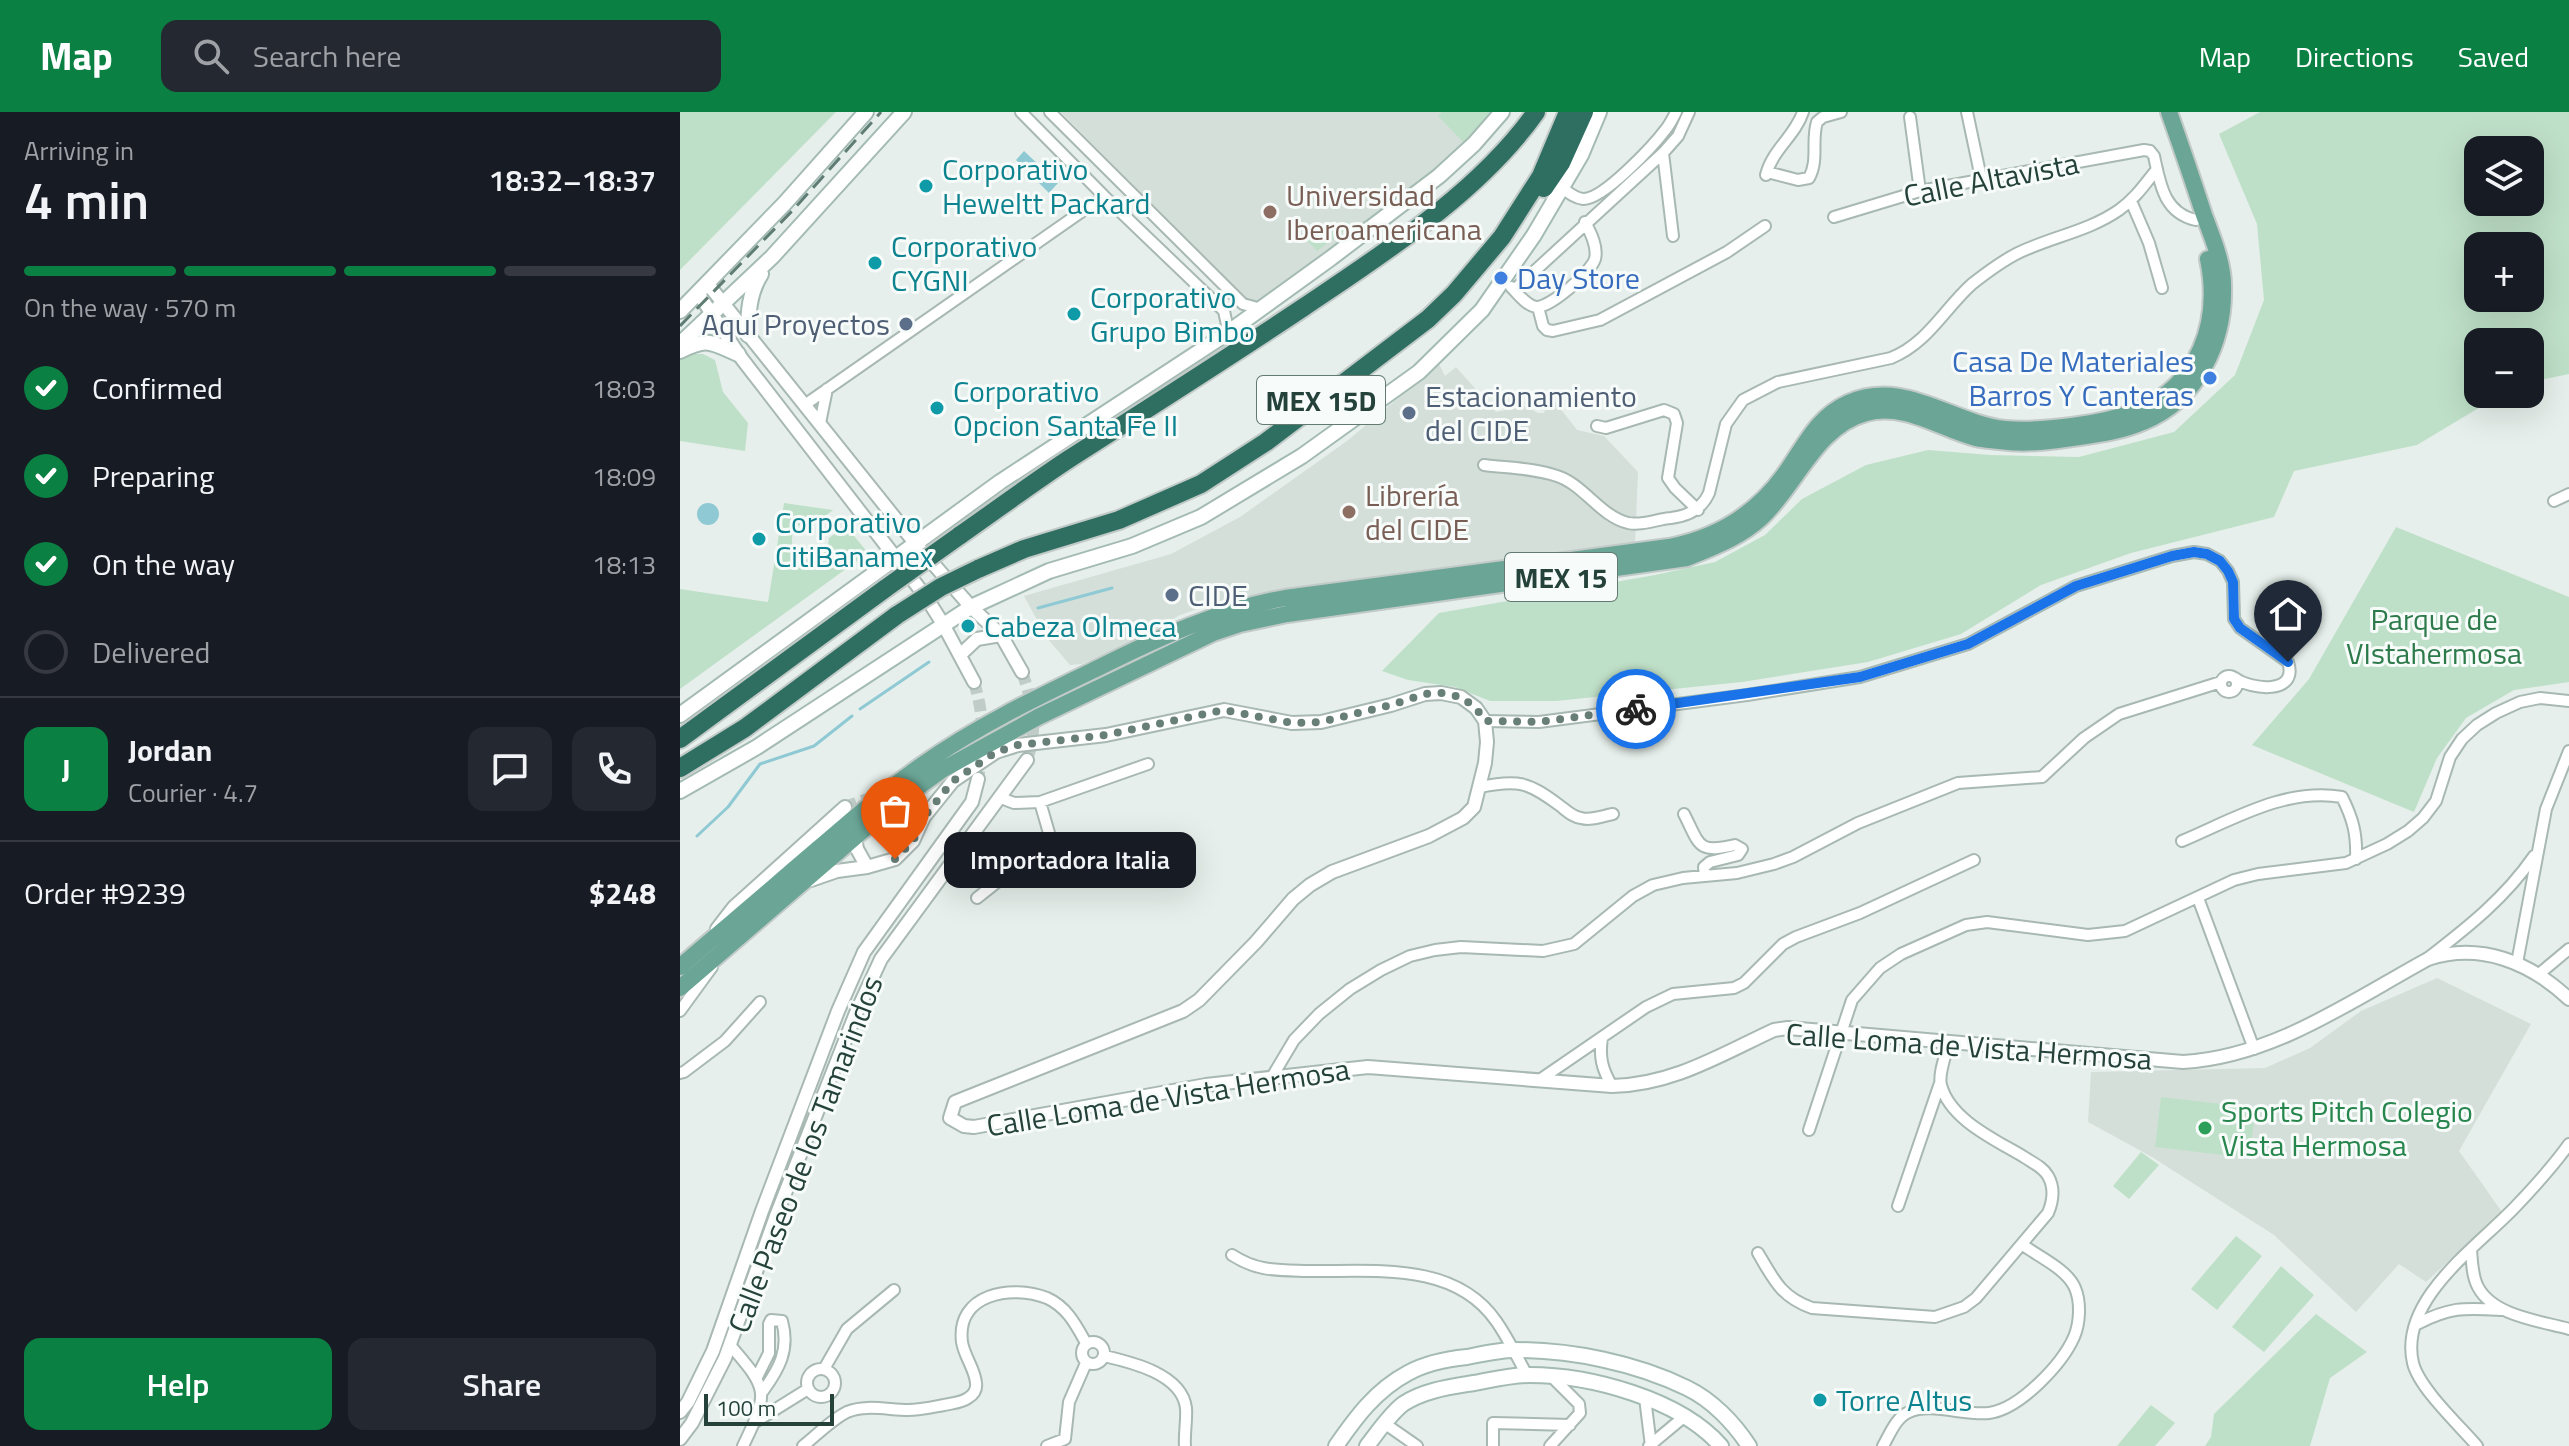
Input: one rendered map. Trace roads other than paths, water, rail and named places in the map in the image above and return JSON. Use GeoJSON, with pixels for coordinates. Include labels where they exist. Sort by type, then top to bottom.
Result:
{"type":"FeatureCollection","features":[{"type":"Feature","properties":{"kind":"highway","name":"MEX 15D"},"geometry":{"type":"LineString","coordinates":[[680,739],[1066,461],[1258,338],[1387,249],[1452,200],[1499,159],[1536,112]]}},
{"type":"Feature","properties":{"kind":"highway","name":"MEX 15D"},"geometry":{"type":"LineString","coordinates":[[680,768],[745,728],[897,615],[941,587],[1024,549],[1119,520],[1201,484],[1266,442],[1428,319],[1454,294],[1502,237],[1541,176],[1568,112]]}},
{"type":"Feature","properties":{"kind":"highway"},"geometry":{"type":"LineString","coordinates":[[1502,237],[1522,226],[1555,183],[1581,112]]}},
{"type":"Feature","properties":{"kind":"main road"},"geometry":{"type":"LineString","coordinates":[[680,311],[785,203],[866,112]]}},
{"type":"Feature","properties":{"kind":"main road"},"geometry":{"type":"LineString","coordinates":[[680,344],[772,257],[904,112]]}},
{"type":"Feature","properties":{"kind":"main road"},"geometry":{"type":"LineString","coordinates":[[680,715],[1024,465],[1261,309],[1439,176],[1474,144],[1502,112]]}},
{"type":"Feature","properties":{"kind":"main road"},"geometry":{"type":"LineString","coordinates":[[680,791],[757,747],[971,607],[1049,571],[1132,546],[1201,517],[1302,456],[1419,372],[1508,285],[1534,235],[1555,183],[1581,155],[1599,112]]}},
{"type":"Feature","properties":{"kind":"main road","name":"MEX 15"},"geometry":{"type":"LineString","coordinates":[[680,988],[716,946],[875,800],[924,764],[973,732],[1025,704],[1137,648],[1202,620],[1285,598],[1669,547],[1704,538],[1735,523],[1766,496],[1820,422],[1847,403],[1875,395],[1900,396],[1974,422],[2006,429],[2092,423],[2140,409],[2165,394],[2189,370],[2204,343],[2213,297],[2210,267],[2158,112]]}},
{"type":"Feature","properties":{"kind":"main road","name":"MEX 15"},"geometry":{"type":"LineString","coordinates":[[680,967],[716,946],[805,882],[889,808],[942,770],[983,746],[1213,633],[1287,614],[1687,558],[1731,540],[1761,518],[1825,438],[1847,421],[1867,412],[1907,413],[1977,438],[2012,443],[2053,441],[2114,432],[2146,422],[2181,399],[2199,376],[2216,341],[2223,305],[2223,282],[2216,249],[2169,112]]}},
{"type":"Feature","properties":{"kind":"main road"},"geometry":{"type":"LineString","coordinates":[[748,335],[753,286],[772,257]]}},
{"type":"Feature","properties":{"kind":"main road"},"geometry":{"type":"LineString","coordinates":[[680,351],[699,342],[714,343],[738,354]]}},
{"type":"Feature","properties":{"kind":"main road"},"geometry":{"type":"LineString","coordinates":[[1336,1446],[1380,1390],[1410,1371],[1444,1360],[1513,1350],[1597,1359],[1650,1373],[1689,1389],[1709,1402],[1749,1446]]}},
{"type":"Feature","properties":{"kind":"main road"},"geometry":{"type":"LineString","coordinates":[[1367,1446],[1402,1405],[1423,1394],[1527,1375],[1595,1384],[1645,1398],[1685,1416],[1712,1435],[1721,1446]]}},
{"type":"Feature","properties":{"kind":"street"},"geometry":{"type":"LineString","coordinates":[[1021,112],[1224,311],[1226,334]]}},
{"type":"Feature","properties":{"kind":"street"},"geometry":{"type":"LineString","coordinates":[[1050,112],[1243,304],[1261,309]]}},
{"type":"Feature","properties":{"kind":"street"},"geometry":{"type":"LineString","coordinates":[[1555,183],[1571,195],[1583,199],[1599,193],[1620,177],[1667,128],[1676,112]]}},
{"type":"Feature","properties":{"kind":"street"},"geometry":{"type":"LineString","coordinates":[[1585,222],[1596,252],[1587,272],[1548,305],[1531,306],[1508,285],[1663,153],[1678,136],[1689,112]]}},
{"type":"Feature","properties":{"kind":"street"},"geometry":{"type":"LineString","coordinates":[[1803,112],[1799,124],[1770,162],[1766,175],[1798,180],[1809,178],[1816,163],[1812,142],[1817,122],[1841,112]]}},
{"type":"Feature","properties":{"kind":"street"},"geometry":{"type":"LineString","coordinates":[[1967,112],[1981,178]]}},
{"type":"Feature","properties":{"kind":"street"},"geometry":{"type":"LineString","coordinates":[[1910,117],[1920,191]]}},
{"type":"Feature","properties":{"kind":"street","name":"Calle Altavista"},"geometry":{"type":"LineString","coordinates":[[1834,217],[1920,191],[1981,178],[2150,151],[2157,169]]}},
{"type":"Feature","properties":{"kind":"street"},"geometry":{"type":"LineString","coordinates":[[1663,153],[1673,236]]}},
{"type":"Feature","properties":{"kind":"street"},"geometry":{"type":"LineString","coordinates":[[2157,169],[2167,201],[2174,211],[2196,220]]}},
{"type":"Feature","properties":{"kind":"street"},"geometry":{"type":"LineString","coordinates":[[1484,465],[1561,476],[1613,517],[1629,523],[1643,524],[1698,510],[1709,493],[1726,424],[1743,400],[1778,382],[1891,358],[1904,352],[1922,339],[1970,287],[1991,270],[2018,253],[2107,218],[2131,201],[2157,169]]}},
{"type":"Feature","properties":{"kind":"street"},"geometry":{"type":"LineString","coordinates":[[806,404],[1104,196]]}},
{"type":"Feature","properties":{"kind":"street"},"geometry":{"type":"LineString","coordinates":[[2131,201],[2149,243],[2162,288]]}},
{"type":"Feature","properties":{"kind":"street"},"geometry":{"type":"LineString","coordinates":[[1538,307],[1547,330],[1600,320],[1727,252],[1765,226]]}},
{"type":"Feature","properties":{"kind":"street"},"geometry":{"type":"LineString","coordinates":[[1200,287],[1211,286],[1216,277]]}},
{"type":"Feature","properties":{"kind":"street"},"geometry":{"type":"LineString","coordinates":[[703,288],[718,309],[738,354],[896,558],[943,624],[974,682]]}},
{"type":"Feature","properties":{"kind":"street"},"geometry":{"type":"LineString","coordinates":[[718,309],[748,335],[915,543],[971,607],[1001,635],[1022,672]]}},
{"type":"Feature","properties":{"kind":"street"},"geometry":{"type":"LineString","coordinates":[[752,372],[754,359],[767,358]]}},
{"type":"Feature","properties":{"kind":"street"},"geometry":{"type":"LineString","coordinates":[[820,423],[827,389]]}},
{"type":"Feature","properties":{"kind":"street"},"geometry":{"type":"LineString","coordinates":[[1597,426],[1606,428],[1664,410],[1674,414],[1677,423],[1668,478],[1698,510]]}},
{"type":"Feature","properties":{"kind":"street"},"geometry":{"type":"LineString","coordinates":[[2554,501],[2569,494]]}},
{"type":"Feature","properties":{"kind":"street"},"geometry":{"type":"LineString","coordinates":[[805,882],[837,871],[895,859],[904,852],[924,817],[953,781],[996,752],[1018,745],[1106,735],[1224,710],[1292,723],[1321,722],[1425,694],[1441,693],[1461,697],[1476,708],[1485,721],[1539,722],[1860,677],[1968,644],[2076,586],[2194,552],[2220,561],[2228,571],[2233,582],[2234,619],[2240,628],[2288,662],[2289,678],[2276,687],[2243,684],[2227,676],[2221,682],[2119,714],[2084,738],[2042,777],[1958,783],[1858,823],[1793,857],[1737,873],[1683,878],[1653,885],[1633,896],[1574,944],[1543,951],[1461,947],[1435,950],[1401,961],[1350,989],[1319,1014],[1294,1040],[1272,1077]]}},
{"type":"Feature","properties":{"kind":"street"},"geometry":{"type":"LineString","coordinates":[[960,655],[977,639],[1001,635]]}},
{"type":"Feature","properties":{"kind":"street"},"geometry":{"type":"LineString","coordinates":[[1809,1130],[1852,1000],[1880,968],[1901,954],[1966,925],[1987,922],[2107,935],[2125,931],[2234,880],[2346,863],[2387,844],[2423,818],[2436,801],[2450,757],[2462,739],[2477,725],[2520,702],[2540,698],[2569,701]]}},
{"type":"Feature","properties":{"kind":"street","name":"Calle Loma de Vista Hermosa"},"geometry":{"type":"LineString","coordinates":[[1485,721],[1487,742],[1480,787],[1474,807],[1463,818],[1447,828],[1332,872],[1310,885],[1293,899],[1199,1000],[1183,1011],[961,1099],[952,1107],[950,1118],[964,1126],[984,1127],[1206,1085],[1368,1067],[1612,1086],[1655,1082],[1680,1074],[1774,1030],[1788,1028],[2183,1062],[2229,1057],[2300,1029],[2428,959],[2446,953],[2484,954],[2517,963],[2539,974],[2569,999]]}},
{"type":"Feature","properties":{"kind":"street"},"geometry":{"type":"LineString","coordinates":[[2517,963],[2551,792],[2569,751]]}},
{"type":"Feature","properties":{"kind":"street","name":"Calle Paseo de los Tamarindos"},"geometry":{"type":"LineString","coordinates":[[680,1439],[707,1398],[730,1345],[776,1216],[881,959],[1027,760]]}},
{"type":"Feature","properties":{"kind":"street"},"geometry":{"type":"LineString","coordinates":[[1001,798],[1014,803],[1040,802],[1148,764]]}},
{"type":"Feature","properties":{"kind":"street","name":"Calle Paseo de los Tamarindos"},"geometry":{"type":"LineString","coordinates":[[680,1412],[713,1351],[762,1211],[864,952],[972,802],[978,779]]}},
{"type":"Feature","properties":{"kind":"street"},"geometry":{"type":"LineString","coordinates":[[1480,787],[1506,781],[1525,785],[1575,818],[1613,814]]}},
{"type":"Feature","properties":{"kind":"street"},"geometry":{"type":"LineString","coordinates":[[2182,841],[2280,800],[2322,794],[2342,797],[2352,816],[2356,859]]}},
{"type":"Feature","properties":{"kind":"street"},"geometry":{"type":"LineString","coordinates":[[912,801],[924,817]]}},
{"type":"Feature","properties":{"kind":"street"},"geometry":{"type":"LineString","coordinates":[[977,898],[1045,844],[1049,833],[1040,802]]}},
{"type":"Feature","properties":{"kind":"street"},"geometry":{"type":"LineString","coordinates":[[680,1011],[734,907],[845,807]]}},
{"type":"Feature","properties":{"kind":"street"},"geometry":{"type":"LineString","coordinates":[[1684,814],[1700,845],[1713,850],[1735,845],[1742,849],[1738,855],[1710,862],[1704,867],[1705,876]]}},
{"type":"Feature","properties":{"kind":"street"},"geometry":{"type":"LineString","coordinates":[[855,837],[857,849],[867,867]]}},
{"type":"Feature","properties":{"kind":"street"},"geometry":{"type":"LineString","coordinates":[[2428,959],[2501,898],[2538,852]]}},
{"type":"Feature","properties":{"kind":"street"},"geometry":{"type":"LineString","coordinates":[[1538,1081],[1646,1007],[1673,994],[1734,988],[1744,983],[1783,944],[1796,937],[1860,913],[1974,860]]}},
{"type":"Feature","properties":{"kind":"street"},"geometry":{"type":"LineString","coordinates":[[2198,898],[2254,1049]]}},
{"type":"Feature","properties":{"kind":"street"},"geometry":{"type":"LineString","coordinates":[[2539,974],[2569,949]]}},
{"type":"Feature","properties":{"kind":"street"},"geometry":{"type":"LineString","coordinates":[[854,976],[870,983]]}},
{"type":"Feature","properties":{"kind":"street"},"geometry":{"type":"LineString","coordinates":[[680,1073],[725,1041],[760,1002]]}},
{"type":"Feature","properties":{"kind":"street"},"geometry":{"type":"LineString","coordinates":[[1602,1038],[1602,1069],[1612,1086]]}},
{"type":"Feature","properties":{"kind":"street"},"geometry":{"type":"LineString","coordinates":[[1898,1206],[1940,1083],[1949,1043]]}},
{"type":"Feature","properties":{"kind":"street"},"geometry":{"type":"LineString","coordinates":[[1758,1253],[1783,1292],[1795,1302],[1830,1311],[1935,1317],[1964,1307],[1976,1298],[2048,1213],[2053,1189],[2042,1168],[1987,1135],[1961,1115],[1950,1103],[1940,1083]]}},
{"type":"Feature","properties":{"kind":"street"},"geometry":{"type":"LineString","coordinates":[[2477,1446],[2420,1381],[2413,1364],[2412,1347],[2417,1324],[2429,1296],[2443,1275],[2517,1206],[2569,1144]]}},
{"type":"Feature","properties":{"kind":"street"},"geometry":{"type":"LineString","coordinates":[[762,1211],[776,1216]]}},
{"type":"Feature","properties":{"kind":"street"},"geometry":{"type":"LineString","coordinates":[[1883,1446],[1897,1421],[1908,1412],[1921,1409],[1989,1413],[2008,1407],[2053,1369],[2074,1337],[2079,1319],[2075,1288],[2067,1276],[2023,1245]]}},
{"type":"Feature","properties":{"kind":"street"},"geometry":{"type":"LineString","coordinates":[[2471,1249],[2476,1284],[2482,1294],[2506,1310]]}},
{"type":"Feature","properties":{"kind":"street"},"geometry":{"type":"LineString","coordinates":[[1232,1255],[1250,1267],[1413,1273],[1447,1281],[1472,1296],[1496,1320],[1527,1375]]}},
{"type":"Feature","properties":{"kind":"street"},"geometry":{"type":"LineString","coordinates":[[808,1389],[812,1373],[824,1369],[847,1329],[894,1290]]}},
{"type":"Feature","properties":{"kind":"street"},"geometry":{"type":"LineString","coordinates":[[803,1446],[849,1410],[911,1410],[971,1397],[976,1381],[963,1347],[962,1331],[966,1316],[976,1304],[992,1294],[1011,1291],[1034,1293],[1053,1301],[1068,1312],[1086,1343]]}},
{"type":"Feature","properties":{"kind":"street"},"geometry":{"type":"LineString","coordinates":[[2417,1324],[2440,1312],[2465,1308],[2506,1310],[2569,1329]]}},
{"type":"Feature","properties":{"kind":"street"},"geometry":{"type":"LineString","coordinates":[[743,1446],[761,1406],[763,1391],[780,1366],[783,1326],[782,1321],[777,1319],[769,1324],[769,1353],[757,1377]]}},
{"type":"Feature","properties":{"kind":"street"},"geometry":{"type":"LineString","coordinates":[[1093,1341],[1104,1349],[1104,1356],[1093,1365],[1086,1363],[1081,1357],[1082,1349],[1086,1343],[1093,1341]]}},
{"type":"Feature","properties":{"kind":"street"},"geometry":{"type":"LineString","coordinates":[[730,1345],[757,1377],[763,1391]]}},
{"type":"Feature","properties":{"kind":"street"},"geometry":{"type":"LineString","coordinates":[[1104,1356],[1149,1368],[1183,1397],[1186,1408],[1185,1446]]}},
{"type":"Feature","properties":{"kind":"street"},"geometry":{"type":"LineString","coordinates":[[1047,1446],[1065,1439],[1069,1402],[1086,1363]]}},
{"type":"Feature","properties":{"kind":"street"},"geometry":{"type":"LineString","coordinates":[[808,1389],[818,1396],[830,1393],[835,1381],[831,1373],[824,1369]]}},
{"type":"Feature","properties":{"kind":"street"},"geometry":{"type":"LineString","coordinates":[[1550,1446],[1580,1413],[1579,1404],[1552,1377]]}},
{"type":"Feature","properties":{"kind":"street"},"geometry":{"type":"LineString","coordinates":[[755,1422],[808,1389]]}},
{"type":"Feature","properties":{"kind":"street"},"geometry":{"type":"LineString","coordinates":[[1645,1398],[1650,1446]]}},
{"type":"Feature","properties":{"kind":"street"},"geometry":{"type":"LineString","coordinates":[[1650,1446],[1685,1416]]}},
{"type":"Feature","properties":{"kind":"street"},"geometry":{"type":"LineString","coordinates":[[1384,1423],[1417,1446]]}},
{"type":"Feature","properties":{"kind":"street"},"geometry":{"type":"LineString","coordinates":[[1493,1446],[1493,1423],[1570,1425]]}},
{"type":"Feature","properties":{"kind":"water"},"geometry":{"type":"Polygon","coordinates":[[[1024,151],[1058,183],[1049,193],[1016,160],[1024,151]]]}},
{"type":"Feature","properties":{"kind":"water"},"geometry":{"type":"Polygon","coordinates":[[[708,503],[716,506],[719,514],[716,522],[708,525],[700,522],[697,514],[700,506],[708,503]]]}},
{"type":"Feature","properties":{"kind":"waterway"},"geometry":{"type":"LineString","coordinates":[[1038,608],[1112,588]]}},
{"type":"Feature","properties":{"kind":"waterway"},"geometry":{"type":"LineString","coordinates":[[860,709],[929,662]]}},
{"type":"Feature","properties":{"kind":"waterway"},"geometry":{"type":"LineString","coordinates":[[697,836],[728,807],[760,764],[814,746],[852,716]]}},
{"type":"Feature","properties":{"kind":"tunnel"},"geometry":{"type":"LineString","coordinates":[[1022,672],[1033,716],[1027,760]]}},
{"type":"Feature","properties":{"kind":"tunnel"},"geometry":{"type":"LineString","coordinates":[[974,682],[982,730],[978,779]]}},
{"type":"Feature","properties":{"kind":"tunnel"},"geometry":{"type":"LineString","coordinates":[[845,807],[879,795]]}},
{"type":"Feature","properties":{"kind":"railway"},"geometry":{"type":"LineString","coordinates":[[680,326],[793,210],[881,112]]}},
{"type":"Feature","properties":{"kind":"place","name":"Corporativo Heweltt Packard"},"geometry":{"type":"Point","coordinates":[926,186]}},
{"type":"Feature","properties":{"kind":"place","name":"Universidad Iberoamericana"},"geometry":{"type":"Point","coordinates":[1270,212]}},
{"type":"Feature","properties":{"kind":"place","name":"Corporativo CYGNI"},"geometry":{"type":"Point","coordinates":[875,263]}},
{"type":"Feature","properties":{"kind":"place","name":"Day Store"},"geometry":{"type":"Point","coordinates":[1501,278]}},
{"type":"Feature","properties":{"kind":"place","name":"Corporativo Grupo Bimbo"},"geometry":{"type":"Point","coordinates":[1074,314]}},
{"type":"Feature","properties":{"kind":"place","name":"Aquí Proyectos"},"geometry":{"type":"Point","coordinates":[906,324]}},
{"type":"Feature","properties":{"kind":"place","name":"Casa De Materiales Barros Y Canteras"},"geometry":{"type":"Point","coordinates":[2210,378]}},
{"type":"Feature","properties":{"kind":"place","name":"Corporativo Opcion Santa Fe II"},"geometry":{"type":"Point","coordinates":[937,408]}},
{"type":"Feature","properties":{"kind":"place","name":"Estacionamiento del CIDE"},"geometry":{"type":"Point","coordinates":[1409,413]}},
{"type":"Feature","properties":{"kind":"place","name":"Librería del CIDE"},"geometry":{"type":"Point","coordinates":[1349,512]}},
{"type":"Feature","properties":{"kind":"place","name":"Corporativo CitiBanamex"},"geometry":{"type":"Point","coordinates":[759,539]}},
{"type":"Feature","properties":{"kind":"place","name":"CIDE"},"geometry":{"type":"Point","coordinates":[1172,595]}},
{"type":"Feature","properties":{"kind":"place","name":"Cabeza Olmeca"},"geometry":{"type":"Point","coordinates":[968,626]}},
{"type":"Feature","properties":{"kind":"place","name":"Importadora Italia"},"geometry":{"type":"Point","coordinates":[895,859]}},
{"type":"Feature","properties":{"kind":"place","name":"Sports Pitch Colegio Vista Hermosa"},"geometry":{"type":"Point","coordinates":[2205,1128]}},
{"type":"Feature","properties":{"kind":"place","name":"Torre Altus"},"geometry":{"type":"Point","coordinates":[1820,1400]}},
{"type":"Feature","properties":{"kind":"park label","name":"Parque de VIstahermosa"},"geometry":{"type":"Point","coordinates":[2434,636]}}]}
